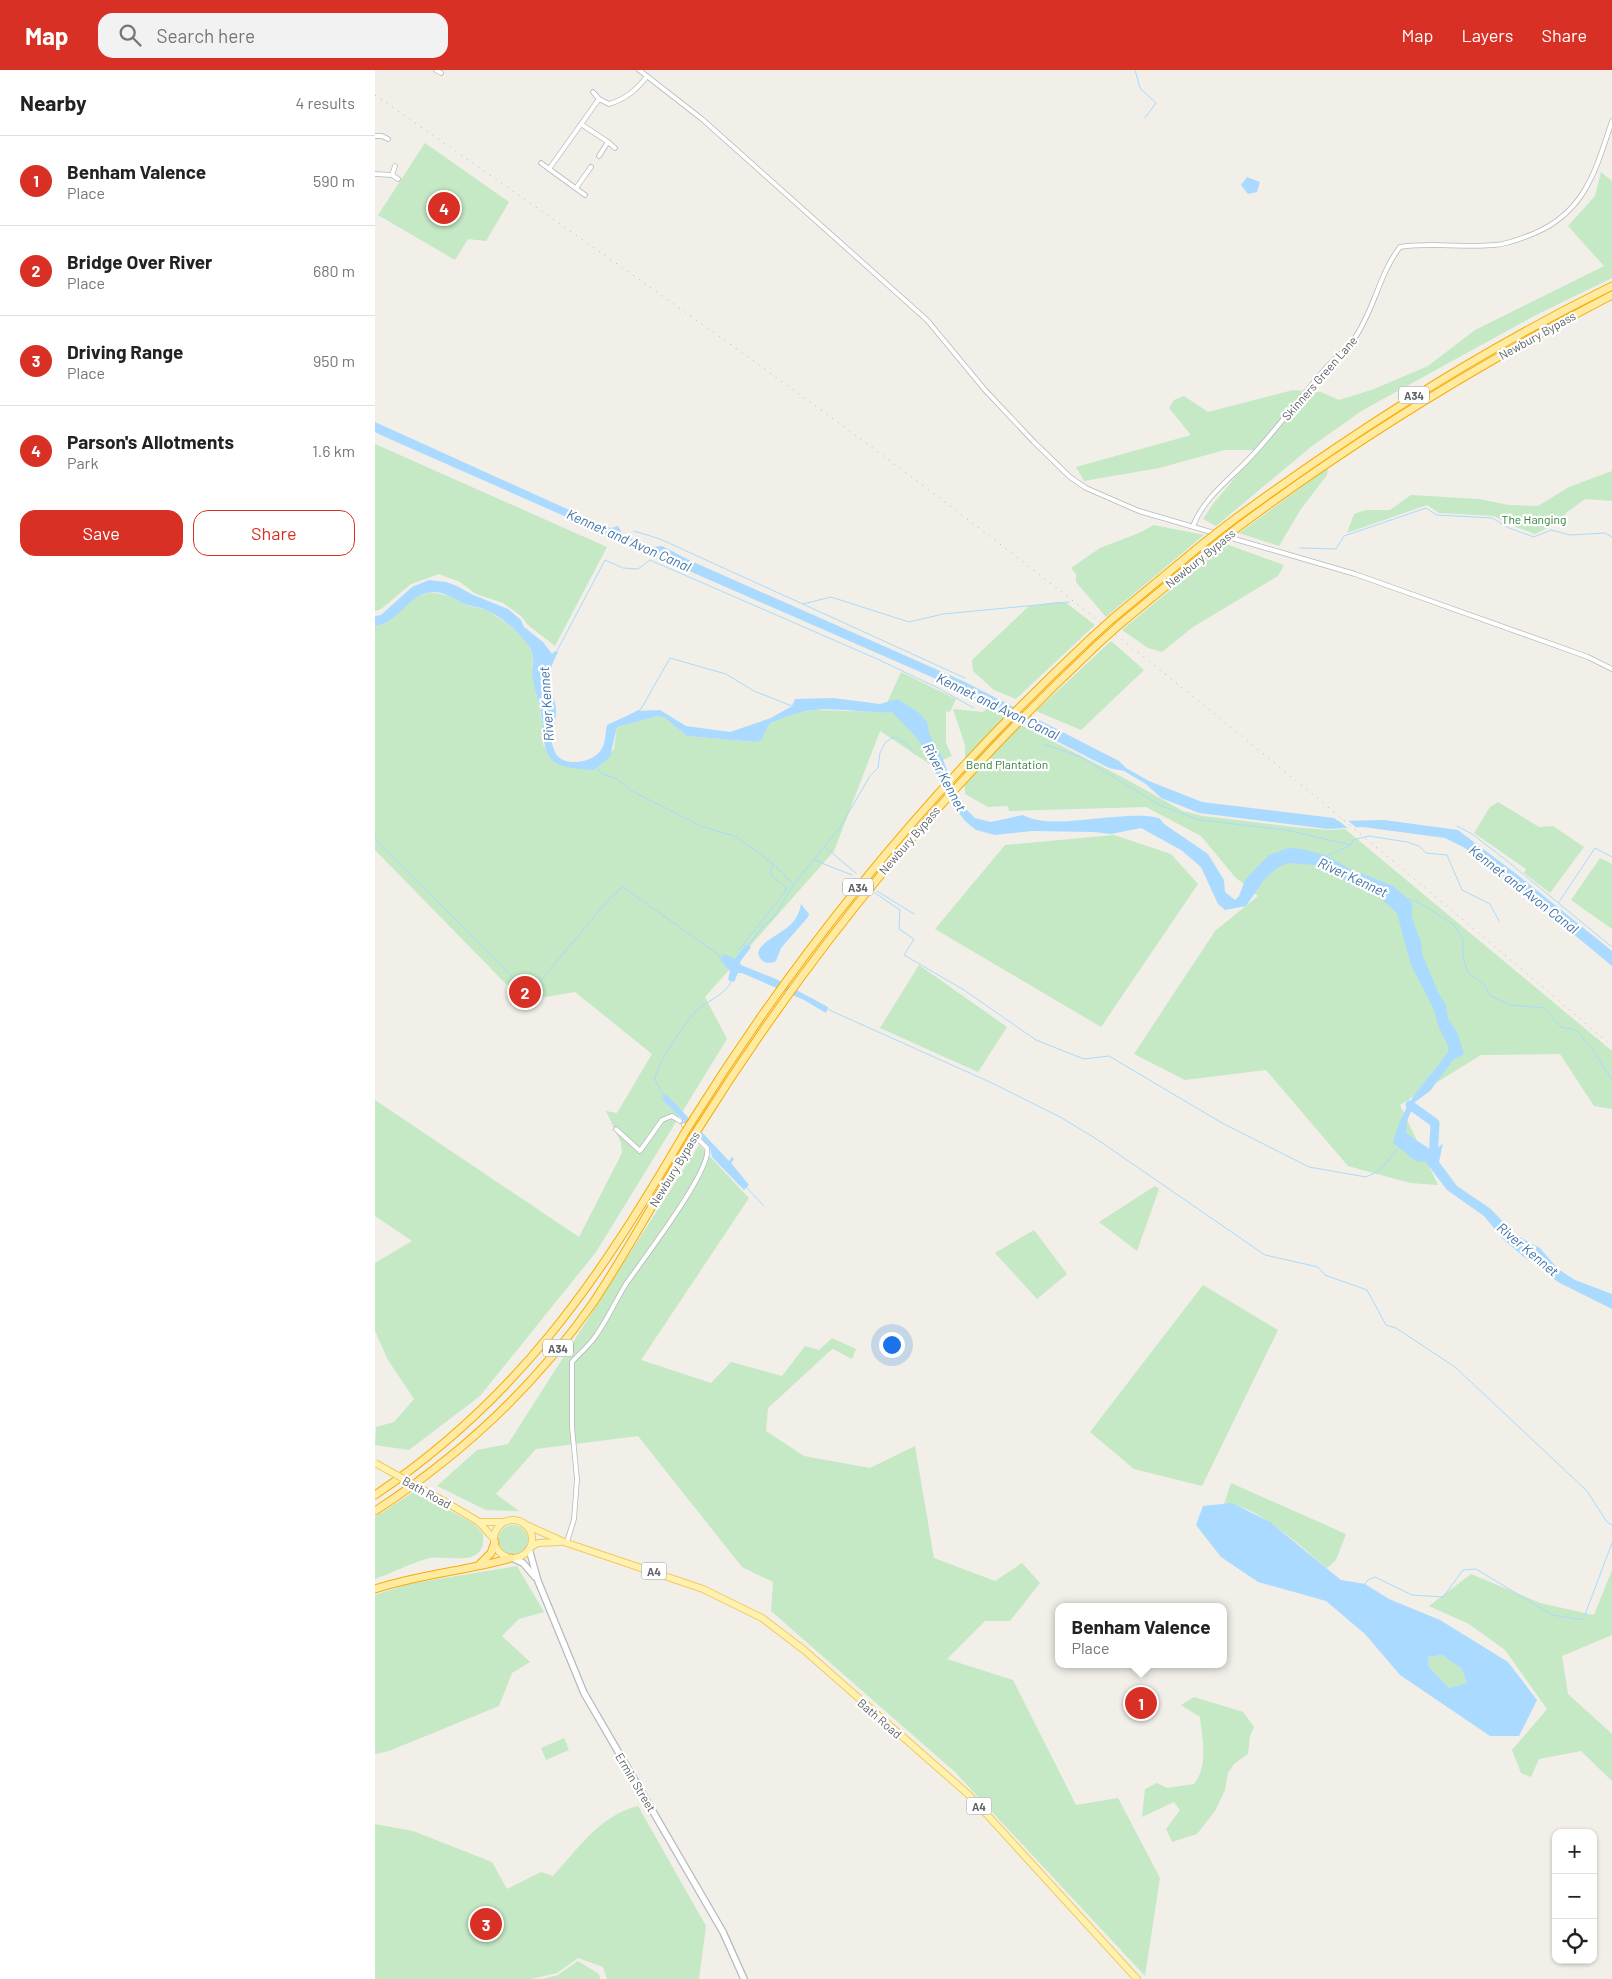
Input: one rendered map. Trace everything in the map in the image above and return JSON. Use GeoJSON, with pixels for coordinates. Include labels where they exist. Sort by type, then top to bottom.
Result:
{"type":"FeatureCollection","features":[{"type":"Feature","properties":{"kind":"highway","name":"Newbury Bypass"},"geometry":{"type":"LineString","coordinates":[[375,1496],[424,1461],[455,1435],[500,1394],[539,1350],[608,1257],[694,1118],[777,993],[863,880],[934,797],[1022,704],[1112,620],[1205,542],[1318,458],[1418,393],[1523,332],[1612,286]]}},
{"type":"Feature","properties":{"kind":"highway","name":"Newbury Bypass"},"geometry":{"type":"LineString","coordinates":[[375,1511],[432,1472],[463,1446],[503,1409],[552,1356],[608,1280],[691,1140],[795,984],[864,893],[939,805],[1030,708],[1119,625],[1217,544],[1323,466],[1416,404],[1510,349],[1612,295]]}},
{"type":"Feature","properties":{"kind":"highway"},"geometry":{"type":"LineString","coordinates":[[479,1565],[491,1553],[494,1540]]}},
{"type":"Feature","properties":{"kind":"highway"},"geometry":{"type":"LineString","coordinates":[[375,1589],[424,1575],[512,1558]]}},
{"type":"Feature","properties":{"kind":"main road","name":"Bath Road"},"geometry":{"type":"LineString","coordinates":[[375,1463],[479,1522],[494,1540]]}},
{"type":"Feature","properties":{"kind":"main road"},"geometry":{"type":"LineString","coordinates":[[479,1522],[515,1520],[524,1524],[531,1534],[530,1548],[521,1556],[512,1558],[500,1553],[494,1540],[498,1528],[505,1522]]}},
{"type":"Feature","properties":{"kind":"main road","name":"Bath Road"},"geometry":{"type":"LineString","coordinates":[[524,1524],[566,1542],[703,1589],[762,1618],[794,1642],[969,1795],[1137,1979]]}},
{"type":"Feature","properties":{"kind":"main road","name":"Bath Road"},"geometry":{"type":"LineString","coordinates":[[530,1548],[544,1542],[566,1542]]}},
{"type":"Feature","properties":{"kind":"main road","name":"Ermin Street"},"geometry":{"type":"LineString","coordinates":[[530,1548],[538,1581],[584,1693],[723,1932],[744,1979]]}},
{"type":"Feature","properties":{"kind":"main road","name":"Ermin Street"},"geometry":{"type":"LineString","coordinates":[[512,1558],[523,1563],[538,1581]]}},
{"type":"Feature","properties":{"kind":"street"},"geometry":{"type":"LineString","coordinates":[[436,70],[441,73]]}},
{"type":"Feature","properties":{"kind":"street"},"geometry":{"type":"LineString","coordinates":[[639,70],[701,120],[927,320],[985,390],[1070,477],[1086,488],[1139,511],[1355,574],[1587,657],[1612,669]]}},
{"type":"Feature","properties":{"kind":"street"},"geometry":{"type":"LineString","coordinates":[[593,92],[599,99],[609,104],[629,96],[647,76]]}},
{"type":"Feature","properties":{"kind":"street"},"geometry":{"type":"LineString","coordinates":[[549,169],[599,99]]}},
{"type":"Feature","properties":{"kind":"street","name":"Skinners Green Lane"},"geometry":{"type":"LineString","coordinates":[[1193,526],[1198,513],[1247,461],[1353,340],[1370,312],[1382,282],[1400,247],[1495,245],[1529,236],[1552,225],[1573,208],[1588,186],[1612,121]]}},
{"type":"Feature","properties":{"kind":"street"},"geometry":{"type":"LineString","coordinates":[[581,124],[615,148]]}},
{"type":"Feature","properties":{"kind":"street"},"geometry":{"type":"LineString","coordinates":[[375,136],[382,136],[388,139]]}},
{"type":"Feature","properties":{"kind":"street"},"geometry":{"type":"LineString","coordinates":[[599,156],[608,142]]}},
{"type":"Feature","properties":{"kind":"street"},"geometry":{"type":"LineString","coordinates":[[541,163],[585,194]]}},
{"type":"Feature","properties":{"kind":"street"},"geometry":{"type":"LineString","coordinates":[[392,175],[395,166]]}},
{"type":"Feature","properties":{"kind":"street"},"geometry":{"type":"LineString","coordinates":[[576,188],[591,167]]}},
{"type":"Feature","properties":{"kind":"street"},"geometry":{"type":"LineString","coordinates":[[375,174],[392,175],[398,180]]}},
{"type":"Feature","properties":{"kind":"street"},"geometry":{"type":"LineString","coordinates":[[616,1129],[640,1150],[662,1120],[672,1116],[680,1121]]}},
{"type":"Feature","properties":{"kind":"street"},"geometry":{"type":"LineString","coordinates":[[566,1542],[574,1520],[577,1490],[572,1421],[572,1362],[596,1335],[628,1281],[689,1193],[704,1165],[708,1152],[707,1148],[684,1125]]}},
{"type":"Feature","properties":{"kind":"green space"},"geometry":{"type":"Polygon","coordinates":[[[425,143],[509,202],[486,241],[468,239],[455,260],[378,215],[425,143]]]}},
{"type":"Feature","properties":{"kind":"green space"},"geometry":{"type":"Polygon","coordinates":[[[1601,172],[1612,181],[1612,278],[1534,316],[1363,410],[1312,446],[1216,526],[1203,519],[1213,504],[1258,450],[1225,450],[1159,468],[1084,481],[1076,467],[1191,435],[1169,408],[1174,400],[1184,396],[1208,412],[1293,390],[1321,392],[1339,400],[1374,389],[1428,366],[1475,330],[1604,266],[1568,226],[1595,196],[1601,172]]]}},
{"type":"Feature","properties":{"kind":"green space"},"geometry":{"type":"Polygon","coordinates":[[[375,444],[607,547],[555,646],[503,603],[476,594],[460,582],[439,574],[411,584],[381,609],[375,611],[375,444]]]}},
{"type":"Feature","properties":{"kind":"green space"},"geometry":{"type":"Polygon","coordinates":[[[1328,468],[1327,475],[1301,509],[1279,546],[1239,533],[1328,468]]]}},
{"type":"Feature","properties":{"kind":"green space","name":"The Hanging"},"geometry":{"type":"Polygon","coordinates":[[[1612,471],[1612,501],[1585,499],[1566,513],[1564,520],[1535,534],[1494,516],[1439,513],[1427,505],[1347,533],[1354,514],[1366,510],[1390,510],[1411,495],[1479,499],[1509,505],[1538,506],[1569,487],[1612,471]]]}},
{"type":"Feature","properties":{"kind":"green space"},"geometry":{"type":"Polygon","coordinates":[[[1154,525],[1204,535],[1106,617],[1076,582],[1076,574],[1071,568],[1100,548],[1154,525]]]}},
{"type":"Feature","properties":{"kind":"green space"},"geometry":{"type":"Polygon","coordinates":[[[1226,544],[1284,565],[1278,576],[1193,627],[1162,652],[1148,648],[1122,630],[1226,544]]]}},
{"type":"Feature","properties":{"kind":"green space"},"geometry":{"type":"Polygon","coordinates":[[[431,592],[449,596],[469,606],[487,610],[525,639],[533,656],[532,673],[543,727],[543,744],[548,754],[576,767],[594,770],[614,749],[617,727],[658,716],[665,718],[687,736],[755,742],[765,732],[770,723],[796,713],[815,710],[883,712],[901,672],[956,699],[950,712],[946,711],[946,743],[952,756],[931,765],[880,731],[834,851],[705,997],[727,1039],[596,1252],[480,1396],[409,1450],[375,1445],[376,1427],[394,1422],[414,1399],[388,1360],[375,1331],[375,1263],[412,1241],[375,1216],[375,1100],[579,1237],[622,1153],[621,1143],[606,1111],[617,1113],[652,1054],[575,992],[545,997],[506,984],[375,850],[375,626],[388,622],[415,598],[431,592]]]}},
{"type":"Feature","properties":{"kind":"green space"},"geometry":{"type":"Polygon","coordinates":[[[1065,602],[1095,625],[1016,699],[994,690],[973,671],[972,660],[1029,606],[1065,602]]]}},
{"type":"Feature","properties":{"kind":"green space"},"geometry":{"type":"Polygon","coordinates":[[[1111,641],[1144,670],[1081,730],[1036,711],[1111,641]]]}},
{"type":"Feature","properties":{"kind":"green space","name":"Bend Plantation"},"geometry":{"type":"Polygon","coordinates":[[[988,708],[1124,778],[1183,811],[1203,816],[1294,827],[1329,830],[1345,829],[1612,1051],[1612,1109],[1594,1106],[1560,1054],[1481,1055],[1400,1105],[1438,1185],[1410,1183],[1348,1166],[1266,1070],[1185,1080],[1134,1054],[1215,931],[1258,896],[1235,877],[1201,836],[1146,807],[1009,811],[1008,806],[988,807],[965,794],[965,745],[953,709],[983,712],[988,708]]]}},
{"type":"Feature","properties":{"kind":"green space"},"geometry":{"type":"Polygon","coordinates":[[[1498,802],[1539,827],[1553,826],[1584,847],[1550,893],[1524,873],[1526,869],[1474,833],[1490,807],[1498,802]]]}},
{"type":"Feature","properties":{"kind":"green space"},"geometry":{"type":"Polygon","coordinates":[[[1114,835],[1171,854],[1198,884],[1101,1027],[935,929],[1005,845],[1114,835]]]}},
{"type":"Feature","properties":{"kind":"green space"},"geometry":{"type":"Polygon","coordinates":[[[1600,858],[1612,864],[1612,929],[1571,900],[1600,858]]]}},
{"type":"Feature","properties":{"kind":"green space"},"geometry":{"type":"Polygon","coordinates":[[[919,965],[1007,1027],[978,1072],[880,1028],[919,965]]]}},
{"type":"Feature","properties":{"kind":"green space"},"geometry":{"type":"Polygon","coordinates":[[[699,1145],[749,1198],[641,1360],[711,1383],[731,1362],[782,1376],[805,1346],[819,1350],[832,1338],[856,1349],[852,1359],[833,1349],[830,1351],[768,1408],[766,1431],[804,1456],[870,1468],[915,1446],[934,1558],[995,1581],[1022,1563],[1040,1583],[1010,1621],[985,1621],[947,1659],[1013,1680],[1076,1805],[1118,1798],[1160,1878],[1145,1976],[955,1772],[771,1611],[773,1582],[742,1567],[638,1436],[536,1449],[496,1494],[519,1511],[486,1510],[437,1486],[477,1450],[508,1444],[699,1145]]]}},
{"type":"Feature","properties":{"kind":"green space"},"geometry":{"type":"Polygon","coordinates":[[[1155,1186],[1159,1189],[1137,1251],[1099,1222],[1155,1186]]]}},
{"type":"Feature","properties":{"kind":"green space"},"geometry":{"type":"Polygon","coordinates":[[[1034,1230],[1067,1274],[1037,1299],[995,1253],[1034,1230]]]}},
{"type":"Feature","properties":{"kind":"green space"},"geometry":{"type":"Polygon","coordinates":[[[1203,1285],[1278,1330],[1202,1486],[1134,1469],[1090,1432],[1203,1285]]]}},
{"type":"Feature","properties":{"kind":"green space"},"geometry":{"type":"Polygon","coordinates":[[[1231,1483],[1346,1534],[1336,1560],[1327,1568],[1263,1518],[1236,1505],[1224,1504],[1231,1483]]]}},
{"type":"Feature","properties":{"kind":"green space"},"geometry":{"type":"Polygon","coordinates":[[[415,1491],[474,1524],[483,1534],[483,1545],[479,1552],[473,1556],[465,1558],[430,1558],[375,1579],[375,1517],[415,1491]]]}},
{"type":"Feature","properties":{"kind":"green space"},"geometry":{"type":"Polygon","coordinates":[[[513,1525],[519,1526],[527,1534],[527,1546],[519,1554],[513,1555],[507,1554],[499,1546],[498,1540],[499,1534],[507,1526],[513,1525]]]}},
{"type":"Feature","properties":{"kind":"green space"},"geometry":{"type":"Polygon","coordinates":[[[517,1566],[544,1612],[519,1619],[502,1636],[530,1662],[512,1673],[499,1706],[389,1751],[375,1754],[375,1595],[408,1584],[517,1566]]]}},
{"type":"Feature","properties":{"kind":"green space"},"geometry":{"type":"Polygon","coordinates":[[[1612,1570],[1612,1635],[1562,1656],[1568,1694],[1612,1734],[1612,1781],[1581,1751],[1539,1759],[1531,1777],[1521,1773],[1512,1750],[1547,1709],[1505,1650],[1469,1624],[1429,1606],[1471,1574],[1540,1603],[1594,1615],[1612,1570]]]}},
{"type":"Feature","properties":{"kind":"green space"},"geometry":{"type":"Polygon","coordinates":[[[1442,1655],[1462,1669],[1468,1683],[1449,1688],[1429,1667],[1428,1657],[1442,1655]]]}},
{"type":"Feature","properties":{"kind":"green space"},"geometry":{"type":"Polygon","coordinates":[[[1194,1697],[1243,1712],[1254,1727],[1250,1736],[1248,1754],[1234,1764],[1228,1773],[1225,1790],[1215,1811],[1197,1834],[1172,1842],[1166,1829],[1180,1810],[1174,1802],[1142,1817],[1145,1789],[1157,1783],[1167,1788],[1194,1784],[1199,1777],[1203,1760],[1200,1717],[1181,1705],[1194,1697]]]}},
{"type":"Feature","properties":{"kind":"green space"},"geometry":{"type":"Polygon","coordinates":[[[564,1738],[569,1750],[546,1760],[541,1748],[564,1738]]]}},
{"type":"Feature","properties":{"kind":"green space"},"geometry":{"type":"Polygon","coordinates":[[[638,1806],[706,1926],[699,1979],[607,1979],[603,1967],[578,1958],[557,1973],[531,1979],[375,1979],[375,1824],[413,1831],[492,1862],[507,1889],[541,1872],[553,1876],[581,1844],[601,1825],[624,1810],[638,1806]]]}},
{"type":"Feature","properties":{"kind":"green space"},"geometry":{"type":"Polygon","coordinates":[[[578,1961],[599,1974],[600,1979],[542,1979],[558,1975],[578,1961]]]}},
{"type":"Feature","properties":{"kind":"water"},"geometry":{"type":"Polygon","coordinates":[[[1247,177],[1260,182],[1257,192],[1248,194],[1241,185],[1247,177]]]}},
{"type":"Feature","properties":{"kind":"water","name":"Kennet and Avon Canal"},"geometry":{"type":"Polygon","coordinates":[[[375,422],[598,523],[611,528],[618,526],[623,535],[652,547],[662,546],[691,561],[965,682],[1119,761],[1126,768],[1149,781],[1202,802],[1334,818],[1338,821],[1384,820],[1458,830],[1519,876],[1612,951],[1612,966],[1486,862],[1445,838],[1363,827],[1328,829],[1199,813],[1161,798],[1146,784],[1124,771],[1109,768],[934,678],[655,556],[636,543],[614,538],[383,436],[375,432],[375,422]]]}},
{"type":"Feature","properties":{"kind":"water"},"geometry":{"type":"Polygon","coordinates":[[[429,580],[446,582],[457,586],[471,594],[508,609],[521,620],[524,627],[543,642],[552,654],[555,651],[558,652],[550,674],[556,712],[552,742],[555,752],[564,760],[571,762],[585,761],[597,754],[604,744],[607,725],[637,711],[660,710],[686,726],[730,732],[771,718],[792,706],[795,699],[833,698],[880,704],[898,699],[918,712],[927,722],[929,734],[942,757],[957,796],[963,806],[975,818],[991,822],[1023,815],[1036,820],[1052,821],[1126,816],[1159,818],[1164,824],[1208,854],[1224,880],[1225,892],[1235,900],[1239,896],[1245,880],[1269,855],[1288,848],[1325,855],[1350,869],[1393,886],[1412,903],[1412,918],[1421,942],[1422,954],[1439,994],[1446,1005],[1448,1018],[1457,1032],[1464,1054],[1453,1060],[1430,1091],[1415,1102],[1407,1121],[1406,1133],[1434,1152],[1443,1143],[1439,1162],[1457,1186],[1491,1209],[1514,1234],[1540,1248],[1558,1269],[1575,1280],[1612,1294],[1612,1309],[1558,1282],[1537,1264],[1524,1257],[1502,1238],[1484,1216],[1447,1190],[1425,1161],[1417,1162],[1393,1143],[1409,1104],[1448,1052],[1448,1046],[1438,1025],[1434,1010],[1411,965],[1397,913],[1375,893],[1351,885],[1335,873],[1315,865],[1289,863],[1277,868],[1264,880],[1246,906],[1225,910],[1218,904],[1201,867],[1181,850],[1141,828],[1111,834],[1032,831],[995,835],[976,830],[965,821],[953,805],[918,739],[892,712],[828,709],[802,712],[770,723],[761,740],[755,742],[687,736],[665,718],[658,716],[617,727],[610,757],[594,770],[560,765],[552,760],[545,748],[541,715],[532,673],[533,659],[531,650],[521,636],[507,623],[484,609],[468,605],[442,593],[432,592],[416,598],[391,620],[375,626],[375,616],[381,615],[412,587],[429,580]]]}},
{"type":"Feature","properties":{"kind":"water"},"geometry":{"type":"Polygon","coordinates":[[[801,904],[809,914],[808,917],[781,948],[776,961],[770,963],[762,961],[758,953],[760,948],[795,920],[801,904]]]}},
{"type":"Feature","properties":{"kind":"water"},"geometry":{"type":"Polygon","coordinates":[[[746,945],[751,947],[740,962],[741,965],[776,979],[828,1007],[826,1013],[804,1000],[742,973],[738,973],[734,982],[728,980],[730,971],[720,960],[724,954],[735,959],[746,945]]]}},
{"type":"Feature","properties":{"kind":"water"},"geometry":{"type":"Polygon","coordinates":[[[666,1094],[729,1161],[732,1157],[734,1159],[731,1163],[749,1185],[744,1190],[712,1157],[710,1147],[662,1099],[666,1094]]]}},
{"type":"Feature","properties":{"kind":"water"},"geometry":{"type":"Polygon","coordinates":[[[1232,1503],[1270,1522],[1341,1580],[1365,1584],[1389,1599],[1440,1620],[1508,1662],[1537,1700],[1519,1736],[1490,1736],[1400,1675],[1365,1634],[1326,1601],[1258,1582],[1221,1557],[1196,1525],[1203,1506],[1232,1503]],[[1442,1655],[1428,1657],[1429,1667],[1449,1688],[1467,1683],[1462,1669],[1442,1655]]]}},
{"type":"Feature","properties":{"kind":"pier"},"geometry":{"type":"Polygon","coordinates":[[[1334,817],[1345,818],[1358,829],[1350,830],[1334,817]]]}},
{"type":"Feature","properties":{"kind":"waterway"},"geometry":{"type":"LineString","coordinates":[[1135,70],[1140,88],[1156,103],[1145,118]]}},
{"type":"Feature","properties":{"kind":"waterway"},"geometry":{"type":"LineString","coordinates":[[1300,548],[1336,549],[1344,536],[1426,508],[1437,515],[1492,518],[1509,528],[1534,537],[1551,530],[1570,535],[1605,533],[1612,537]]}},
{"type":"Feature","properties":{"kind":"waterway","name":"Kennet and Avon Canal"},"geometry":{"type":"LineString","coordinates":[[634,531],[660,539],[965,678]]}},
{"type":"Feature","properties":{"kind":"waterway","name":"Kennet and Avon Canal"},"geometry":{"type":"LineString","coordinates":[[557,651],[605,560],[623,568],[638,569],[650,560],[875,658],[938,688],[974,708]]}},
{"type":"Feature","properties":{"kind":"waterway"},"geometry":{"type":"LineString","coordinates":[[803,604],[831,597],[909,622],[943,614],[1069,602]]}},
{"type":"Feature","properties":{"kind":"waterway"},"geometry":{"type":"LineString","coordinates":[[636,712],[641,709],[670,658],[726,674],[754,691],[792,706]]}},
{"type":"Feature","properties":{"kind":"waterway"},"geometry":{"type":"LineString","coordinates":[[748,946],[763,926],[774,917],[794,884],[839,829],[870,776],[878,768],[880,753],[885,743],[893,737],[897,738],[907,744],[915,754]]}},
{"type":"Feature","properties":{"kind":"waterway","name":"Kennet and Avon Canal"},"geometry":{"type":"LineString","coordinates":[[1043,744],[1081,757],[1159,805],[1200,820],[1286,830],[1351,845]]}},
{"type":"Feature","properties":{"kind":"waterway"},"geometry":{"type":"LineString","coordinates":[[598,768],[601,773],[617,779],[630,790],[701,826],[737,837],[773,864],[793,884]]}},
{"type":"Feature","properties":{"kind":"waterway","name":"Kennet and Avon Canal"},"geometry":{"type":"LineString","coordinates":[[1457,826],[1472,834],[1506,860],[1612,947]]}},
{"type":"Feature","properties":{"kind":"waterway"},"geometry":{"type":"LineString","coordinates":[[1327,856],[1351,845],[1353,840],[1369,836],[1407,842],[1419,846],[1426,853],[1447,855],[1462,890],[1490,904],[1499,921]]}},
{"type":"Feature","properties":{"kind":"waterway"},"geometry":{"type":"LineString","coordinates":[[375,838],[529,994],[610,898],[623,887],[723,958]]}},
{"type":"Feature","properties":{"kind":"waterway"},"geometry":{"type":"LineString","coordinates":[[826,848],[856,873]]}},
{"type":"Feature","properties":{"kind":"waterway","name":"Kennet and Avon Canal"},"geometry":{"type":"LineString","coordinates":[[1559,902],[1595,848],[1612,857]]}},
{"type":"Feature","properties":{"kind":"waterway"},"geometry":{"type":"LineString","coordinates":[[814,860],[852,875]]}},
{"type":"Feature","properties":{"kind":"waterway"},"geometry":{"type":"LineString","coordinates":[[738,951],[785,892],[786,888],[770,874],[773,864]]}},
{"type":"Feature","properties":{"kind":"waterway"},"geometry":{"type":"LineString","coordinates":[[877,891],[914,914]]}},
{"type":"Feature","properties":{"kind":"waterway"},"geometry":{"type":"LineString","coordinates":[[875,893],[900,910],[899,929],[914,939],[904,955],[964,990],[1036,1040],[1084,1059],[1109,1056],[1222,1123],[1309,1167],[1366,1177],[1379,1171],[1399,1147]]}},
{"type":"Feature","properties":{"kind":"waterway"},"geometry":{"type":"LineString","coordinates":[[1405,898],[1418,902],[1453,924],[1463,939],[1463,958],[1468,973],[1484,984],[1490,996],[1511,1005],[1544,1008],[1561,1027],[1576,1030],[1593,1050],[1612,1080]]}},
{"type":"Feature","properties":{"kind":"waterway"},"geometry":{"type":"LineString","coordinates":[[664,1096],[655,1080],[656,1073],[665,1055],[697,1010],[721,994],[732,980]]}},
{"type":"Feature","properties":{"kind":"waterway"},"geometry":{"type":"LineString","coordinates":[[827,1009],[992,1083],[1060,1117],[1095,1138],[1265,1255],[1318,1267],[1325,1275],[1367,1290],[1386,1325],[1396,1328],[1455,1367],[1587,1491],[1607,1522],[1612,1525]]}},
{"type":"Feature","properties":{"kind":"waterway","name":"River Kennet"},"geometry":{"type":"LineString","coordinates":[[1410,1105],[1435,1123],[1433,1162]]}},
{"type":"Feature","properties":{"kind":"waterway"},"geometry":{"type":"LineString","coordinates":[[747,1188],[764,1206]]}},
{"type":"Feature","properties":{"kind":"waterway"},"geometry":{"type":"LineString","coordinates":[[1365,1584],[1368,1580],[1375,1577],[1412,1595],[1443,1597],[1463,1570],[1476,1569],[1552,1615],[1583,1620],[1612,1543]]}},
{"type":"Feature","properties":{"kind":"railway"},"geometry":{"type":"LineString","coordinates":[[375,95],[744,354],[962,515],[1209,710],[1371,843],[1612,1046]]}},
{"type":"Feature","properties":{"kind":"place","name":"Parson's Allotments"},"geometry":{"type":"Point","coordinates":[444,208]}},
{"type":"Feature","properties":{"kind":"place","name":"Bridge Over River"},"geometry":{"type":"Point","coordinates":[525,992]}},
{"type":"Feature","properties":{"kind":"place","name":"Benham Valence"},"geometry":{"type":"Point","coordinates":[1141,1703]}},
{"type":"Feature","properties":{"kind":"place","name":"Driving Range"},"geometry":{"type":"Point","coordinates":[486,1924]}}]}
